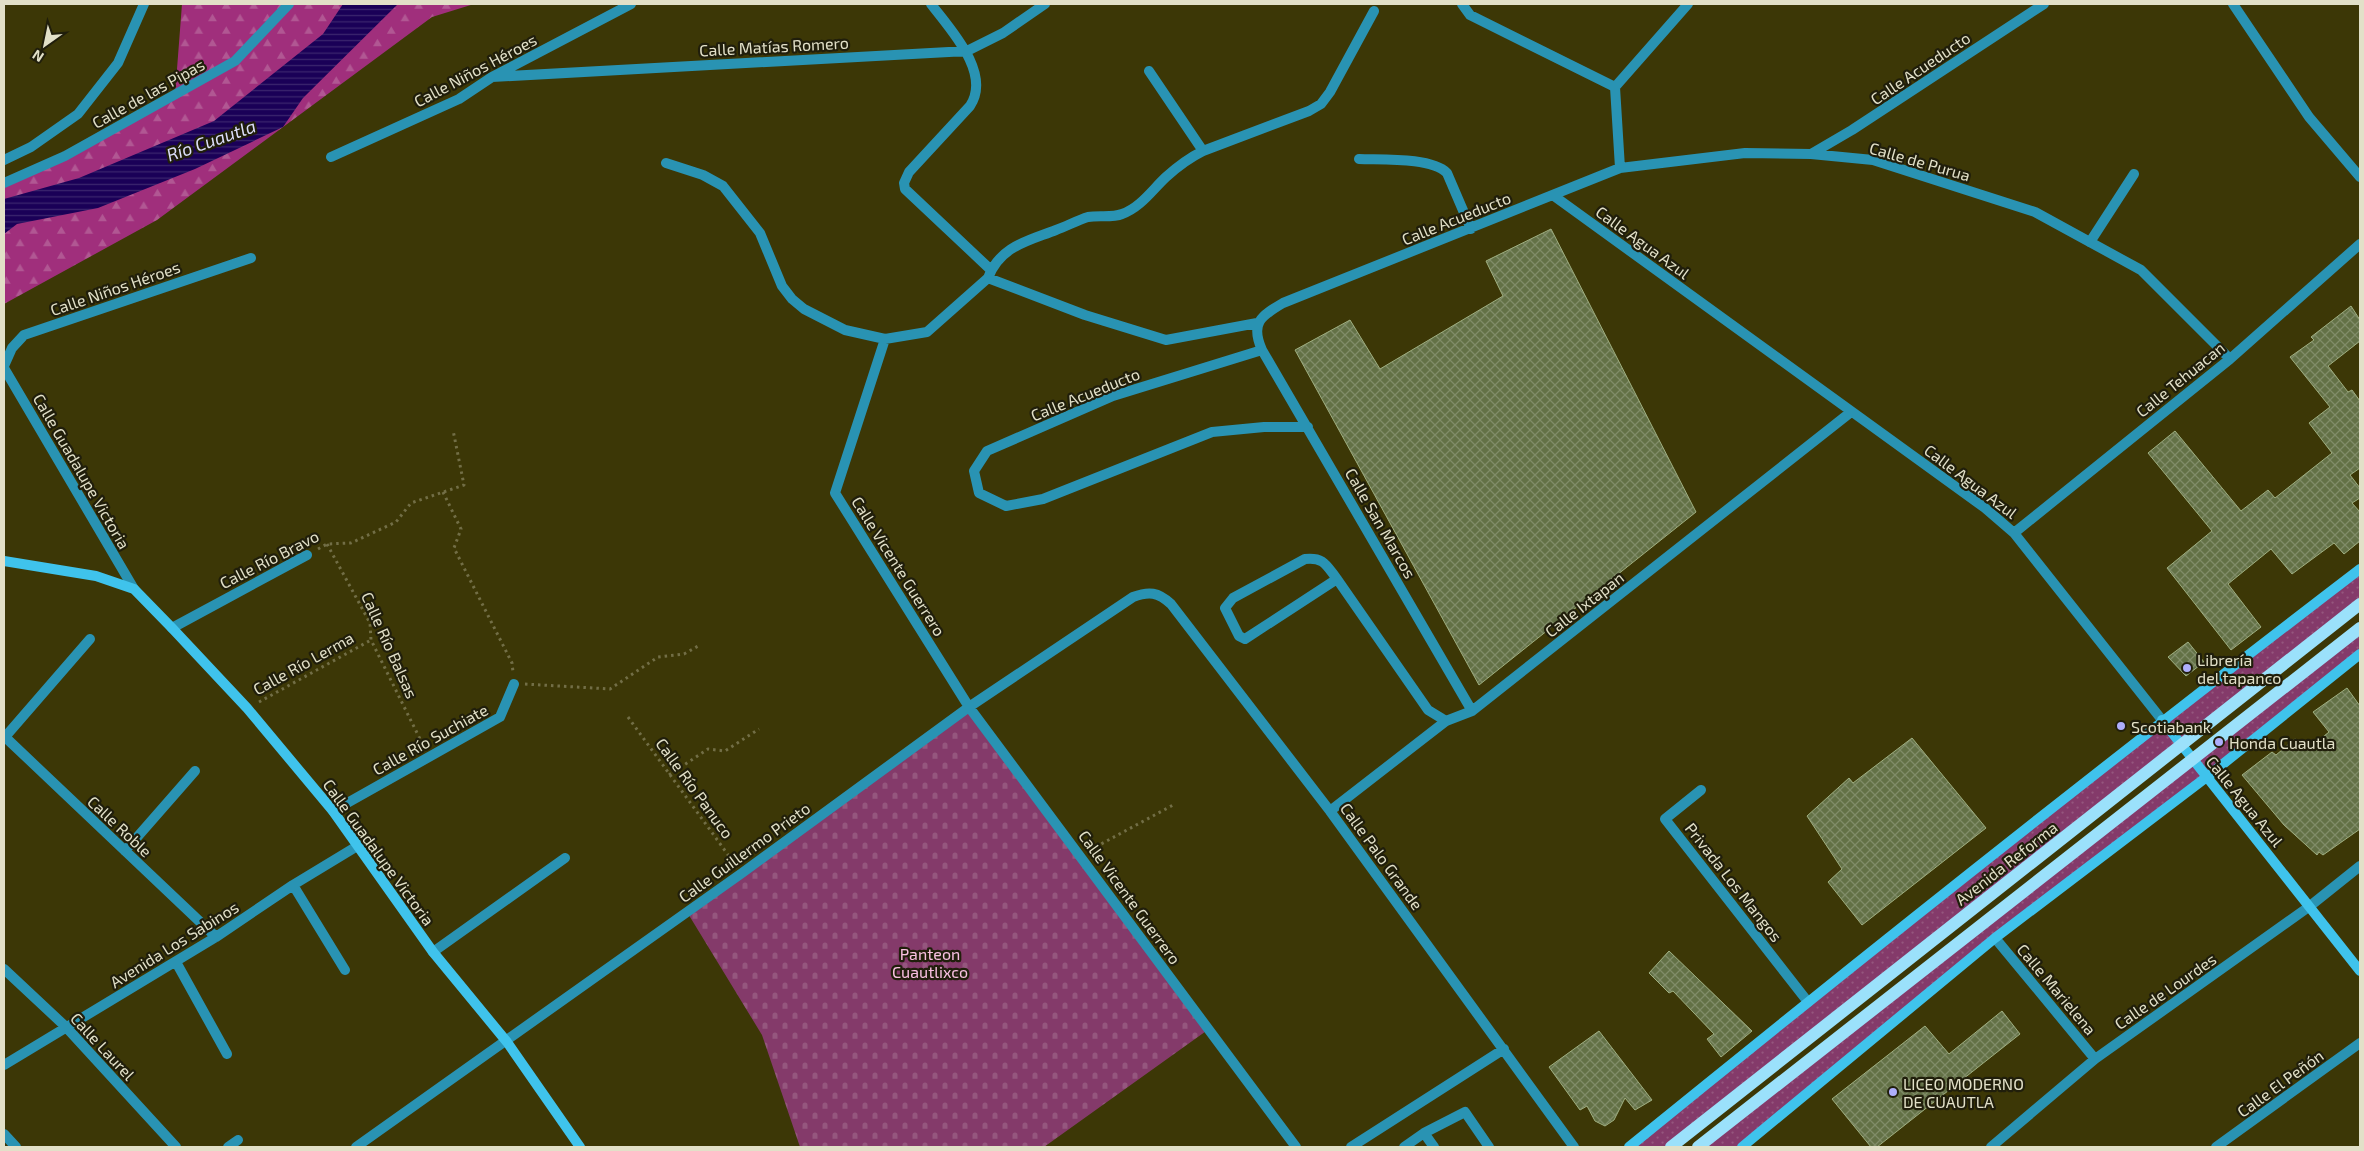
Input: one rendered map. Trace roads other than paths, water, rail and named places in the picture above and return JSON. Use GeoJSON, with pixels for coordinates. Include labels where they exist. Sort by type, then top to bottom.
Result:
{"type":"FeatureCollection","features":[{"type":"Feature","properties":{"kind":"main road","name":"Avenida Reforma"},"geometry":{"type":"LineString","coordinates":[[1671,1147],[2360,604]]}},
{"type":"Feature","properties":{"kind":"main road"},"geometry":{"type":"LineString","coordinates":[[1698,1147],[2360,628]]}},
{"type":"Feature","properties":{"kind":"street"},"geometry":{"type":"LineString","coordinates":[[4,160],[31,147],[78,114],[118,63],[144,4]]}},
{"type":"Feature","properties":{"kind":"street","name":"Calle de las Pipas"},"geometry":{"type":"LineString","coordinates":[[4,183],[65,156],[235,61],[289,4]]}},
{"type":"Feature","properties":{"kind":"street","name":"Calle Niños Héroes"},"geometry":{"type":"LineString","coordinates":[[331,157],[459,99],[492,77],[631,4]]}},
{"type":"Feature","properties":{"kind":"street"},"geometry":{"type":"LineString","coordinates":[[931,4],[967,51],[978,88],[975,98],[909,172],[904,183],[910,194],[990,274],[1085,315],[1166,340],[1257,323],[1257,337],[1262,350]]}},
{"type":"Feature","properties":{"kind":"street","name":"Calle Matías Romero"},"geometry":{"type":"LineString","coordinates":[[492,77],[967,51],[1003,33],[1045,4]]}},
{"type":"Feature","properties":{"kind":"street"},"geometry":{"type":"LineString","coordinates":[[1462,4],[1470,15],[1615,87]]}},
{"type":"Feature","properties":{"kind":"street"},"geometry":{"type":"LineString","coordinates":[[1620,168],[1615,87],[1688,4]]}},
{"type":"Feature","properties":{"kind":"street","name":"Calle Acueducto"},"geometry":{"type":"LineString","coordinates":[[1811,154],[1852,130],[2044,4]]}},
{"type":"Feature","properties":{"kind":"street"},"geometry":{"type":"LineString","coordinates":[[2233,4],[2310,117],[2360,177]]}},
{"type":"Feature","properties":{"kind":"street"},"geometry":{"type":"LineString","coordinates":[[666,163],[703,175],[723,186],[760,233],[782,286],[792,299],[804,309],[845,330],[885,340],[927,332],[990,274],[1003,255],[1022,241],[1039,237],[1088,218],[1122,214],[1139,204],[1184,162],[1203,151],[1309,111],[1321,104],[1330,92],[1374,11]]}},
{"type":"Feature","properties":{"kind":"street"},"geometry":{"type":"LineString","coordinates":[[1149,72],[1203,151]]}},
{"type":"Feature","properties":{"kind":"street","name":"Calle de Purua"},"geometry":{"type":"LineString","coordinates":[[1554,196],[1620,168],[1745,153],[1811,154],[1873,160],[2035,212],[2141,270],[2230,359]]}},
{"type":"Feature","properties":{"kind":"street"},"geometry":{"type":"LineString","coordinates":[[1359,159],[1426,163],[1441,167],[1447,173],[1471,228]]}},
{"type":"Feature","properties":{"kind":"street"},"geometry":{"type":"LineString","coordinates":[[2090,242],[2134,174]]}},
{"type":"Feature","properties":{"kind":"street","name":"Calle Acueducto"},"geometry":{"type":"LineString","coordinates":[[1257,323],[1267,312],[1283,303],[1554,196]]}},
{"type":"Feature","properties":{"kind":"street","name":"Calle Agua Azul"},"geometry":{"type":"LineString","coordinates":[[1554,196],[1986,508],[2014,533],[2192,760],[2208,776],[2360,971]]}},
{"type":"Feature","properties":{"kind":"street","name":"Calle Tehuacan"},"geometry":{"type":"LineString","coordinates":[[2014,533],[2230,359],[2360,244]]}},
{"type":"Feature","properties":{"kind":"street","name":"Calle Niños Héroes"},"geometry":{"type":"LineString","coordinates":[[4,367],[12,348],[24,335],[251,258]]}},
{"type":"Feature","properties":{"kind":"street","name":"Calle Vicente Guerrero"},"geometry":{"type":"LineString","coordinates":[[885,340],[835,492],[969,707],[1081,855],[1296,1147]]}},
{"type":"Feature","properties":{"kind":"street","name":"Calle Acueducto"},"geometry":{"type":"LineString","coordinates":[[1262,350],[1113,396],[987,451],[974,470],[980,493],[1006,506],[1034,501],[1212,432],[1264,426],[1308,427]]}},
{"type":"Feature","properties":{"kind":"street","name":"Calle San Marcos"},"geometry":{"type":"LineString","coordinates":[[1262,350],[1472,711]]}},
{"type":"Feature","properties":{"kind":"street","name":"Calle Guadalupe Victoria"},"geometry":{"type":"LineString","coordinates":[[4,367],[134,589],[247,708],[333,811],[359,845],[433,952],[507,1042],[580,1147]]}},
{"type":"Feature","properties":{"kind":"street","name":"Calle Ixtapan"},"geometry":{"type":"LineString","coordinates":[[1330,811],[1446,721],[1472,711],[1851,412]]}},
{"type":"Feature","properties":{"kind":"street","name":"Calle Río Bravo"},"geometry":{"type":"LineString","coordinates":[[172,628],[307,555]]}},
{"type":"Feature","properties":{"kind":"street"},"geometry":{"type":"LineString","coordinates":[[1337,579],[1245,638],[1239,636],[1225,608],[1233,598],[1305,559],[1317,558],[1326,564],[1337,579],[1428,710],[1446,721]]}},
{"type":"Feature","properties":{"kind":"street","name":"Calle Guadalupe Victoria"},"geometry":{"type":"LineString","coordinates":[[4,561],[96,576],[134,589]]}},
{"type":"Feature","properties":{"kind":"street"},"geometry":{"type":"LineString","coordinates":[[1629,1147],[2162,720],[2360,569]]}},
{"type":"Feature","properties":{"kind":"street","name":"Calle Guillermo Prieto"},"geometry":{"type":"LineString","coordinates":[[356,1147],[507,1042],[969,707],[1133,597],[1155,592]]}},
{"type":"Feature","properties":{"kind":"street","name":"Calle Palo Grande"},"geometry":{"type":"LineString","coordinates":[[1155,592],[1171,604],[1330,811],[1574,1147]]}},
{"type":"Feature","properties":{"kind":"street"},"geometry":{"type":"LineString","coordinates":[[4,736],[90,639]]}},
{"type":"Feature","properties":{"kind":"street"},"geometry":{"type":"LineString","coordinates":[[1742,1147],[1996,938],[2208,776],[2360,654]]}},
{"type":"Feature","properties":{"kind":"street","name":"Calle Río Suchiate"},"geometry":{"type":"LineString","coordinates":[[333,811],[500,717],[514,684]]}},
{"type":"Feature","properties":{"kind":"street","name":"Calle Roble"},"geometry":{"type":"LineString","coordinates":[[4,736],[216,937]]}},
{"type":"Feature","properties":{"kind":"street"},"geometry":{"type":"LineString","coordinates":[[125,851],[195,771]]}},
{"type":"Feature","properties":{"kind":"street","name":"Privada Los Mangos"},"geometry":{"type":"LineString","coordinates":[[1701,790],[1664,818],[1808,1002]]}},
{"type":"Feature","properties":{"kind":"street","name":"Avenida Los Sabinos"},"geometry":{"type":"LineString","coordinates":[[4,1065],[176,962],[293,885],[359,845]]}},
{"type":"Feature","properties":{"kind":"street"},"geometry":{"type":"LineString","coordinates":[[433,952],[565,858]]}},
{"type":"Feature","properties":{"kind":"street","name":"Calle de Lourdes"},"geometry":{"type":"LineString","coordinates":[[1991,1147],[2095,1059],[2310,906],[2360,866]]}},
{"type":"Feature","properties":{"kind":"street"},"geometry":{"type":"LineString","coordinates":[[293,885],[346,970]]}},
{"type":"Feature","properties":{"kind":"street","name":"Calle Marielena"},"geometry":{"type":"LineString","coordinates":[[1996,938],[2095,1059]]}},
{"type":"Feature","properties":{"kind":"street"},"geometry":{"type":"LineString","coordinates":[[176,962],[227,1054]]}},
{"type":"Feature","properties":{"kind":"street","name":"Calle Laurel"},"geometry":{"type":"LineString","coordinates":[[4,969],[66,1028],[176,1147]]}},
{"type":"Feature","properties":{"kind":"street","name":"Calle El Peñón"},"geometry":{"type":"LineString","coordinates":[[2216,1147],[2360,1043]]}},
{"type":"Feature","properties":{"kind":"street"},"geometry":{"type":"LineString","coordinates":[[1351,1147],[1504,1049]]}},
{"type":"Feature","properties":{"kind":"street"},"geometry":{"type":"LineString","coordinates":[[1404,1147],[1424,1132],[1465,1112],[1489,1147]]}},
{"type":"Feature","properties":{"kind":"street"},"geometry":{"type":"LineString","coordinates":[[1424,1132],[1434,1147]]}},
{"type":"Feature","properties":{"kind":"street"},"geometry":{"type":"LineString","coordinates":[[4,1134],[16,1147]]}},
{"type":"Feature","properties":{"kind":"street"},"geometry":{"type":"LineString","coordinates":[[228,1147],[238,1140]]}},
{"type":"Feature","properties":{"kind":"water","name":"Río Cuautla"},"geometry":{"type":"Polygon","coordinates":[[[343,4],[398,4],[303,98],[283,127],[195,169],[98,208],[17,224],[4,234],[4,199],[79,178],[214,121],[323,34],[343,4]]]}},
{"type":"Feature","properties":{"kind":"place","name":"Librería del tapanco"},"geometry":{"type":"Point","coordinates":[2187,668]}},
{"type":"Feature","properties":{"kind":"place","name":"Scotiabank"},"geometry":{"type":"Point","coordinates":[2121,726]}},
{"type":"Feature","properties":{"kind":"place","name":"Honda Cuautla"},"geometry":{"type":"Point","coordinates":[2219,742]}},
{"type":"Feature","properties":{"kind":"place","name":"LICEO MODERNO DE CUAUTLA"},"geometry":{"type":"Point","coordinates":[1893,1092]}},
{"type":"Feature","properties":{"kind":"park label","name":"Panteon Cuautlixco"},"geometry":{"type":"Point","coordinates":[930,962]}}]}
